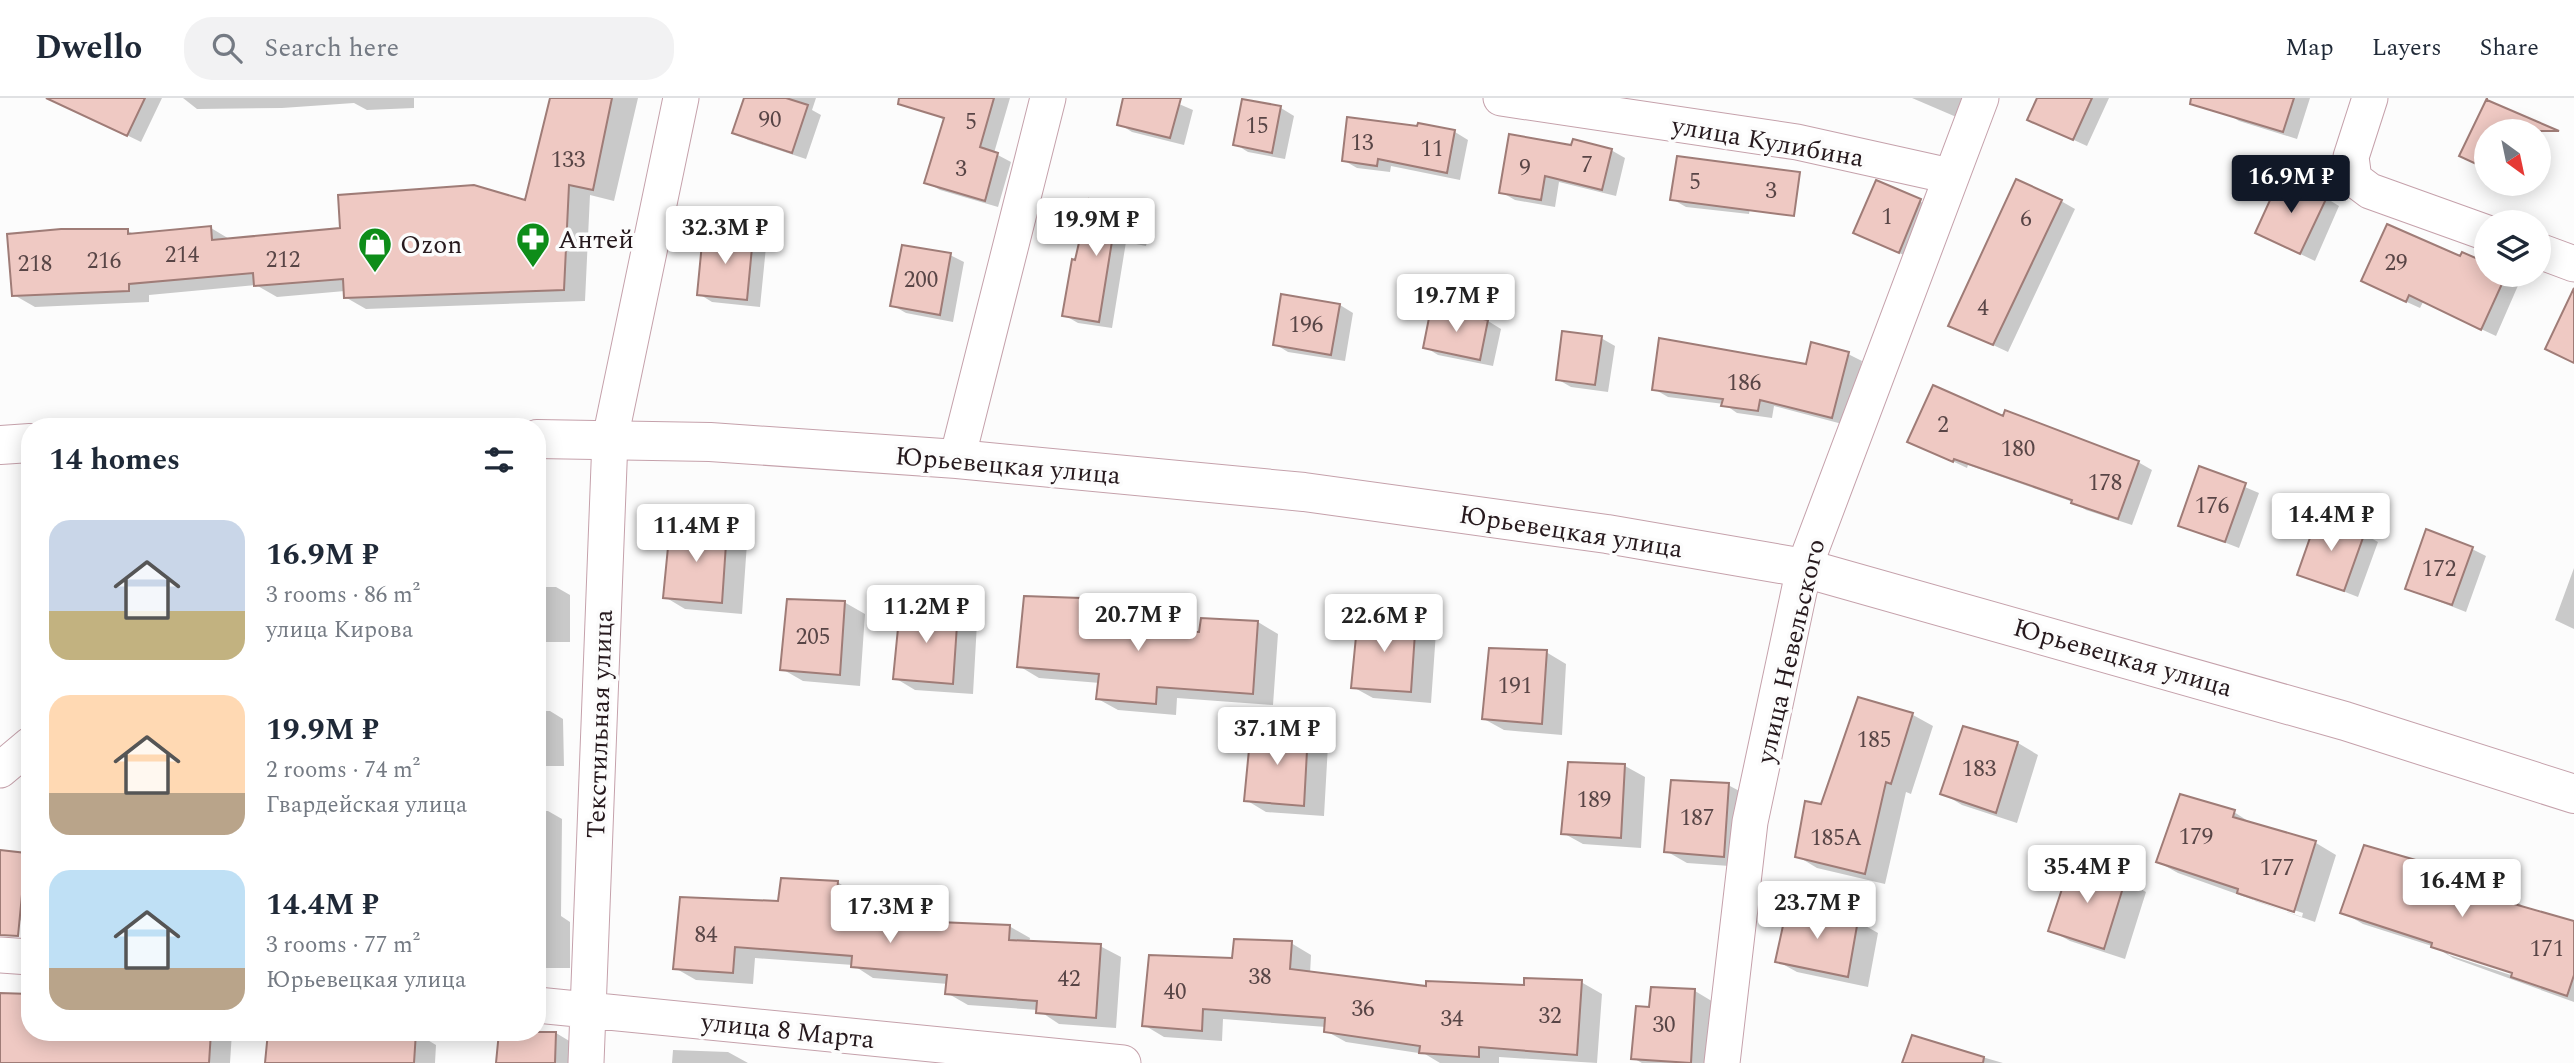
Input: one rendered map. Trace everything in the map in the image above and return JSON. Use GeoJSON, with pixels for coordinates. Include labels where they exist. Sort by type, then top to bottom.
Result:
{"type":"FeatureCollection","features":[{"type":"Feature","properties":{"kind":"main road","name":"Юрьевецкая улица"},"geometry":{"type":"LineString","coordinates":[[546,439],[710,442],[957,458],[1304,492],[1606,534],[1804,568],[2345,721],[2574,794]]}},
{"type":"Feature","properties":{"kind":"main road"},"geometry":{"type":"LineString","coordinates":[[0,445],[21,444]]}},
{"type":"Feature","properties":{"kind":"street","name":"Текстильная улица"},"geometry":{"type":"LineString","coordinates":[[586,1063],[610,439],[681,98]]}},
{"type":"Feature","properties":{"kind":"street"},"geometry":{"type":"LineString","coordinates":[[957,458],[1048,98]]}},
{"type":"Feature","properties":{"kind":"street","name":"улица Кулибина"},"geometry":{"type":"LineString","coordinates":[[1501,98],[1797,142],[1950,176]]}},
{"type":"Feature","properties":{"kind":"street","name":"улица Невельского"},"geometry":{"type":"LineString","coordinates":[[1721,1063],[1750,822],[1804,568],[1981,98]]}},
{"type":"Feature","properties":{"kind":"street"},"geometry":{"type":"LineString","coordinates":[[2370,98],[2351,157],[2354,179],[2370,191],[2474,228]]}},
{"type":"Feature","properties":{"kind":"street"},"geometry":{"type":"LineString","coordinates":[[2551,255],[2574,264]]}},
{"type":"Feature","properties":{"kind":"street"},"geometry":{"type":"LineString","coordinates":[[0,769],[21,752]]}},
{"type":"Feature","properties":{"kind":"street"},"geometry":{"type":"LineString","coordinates":[[0,954],[21,956]]}},
{"type":"Feature","properties":{"kind":"street","name":"улица 8 Марта"},"geometry":{"type":"LineString","coordinates":[[546,1006],[1123,1063]]}},
{"type":"Feature","properties":{"kind":"building"},"geometry":{"type":"Polygon","coordinates":[[[46,98],[145,98],[127,136],[46,98]]]}},
{"type":"Feature","properties":{"kind":"building"},"geometry":{"type":"Polygon","coordinates":[[[550,98],[612,98],[593,190],[569,185],[564,290],[344,298],[343,279],[254,286],[253,273],[129,284],[129,291],[12,296],[7,234],[61,229],[128,229],[128,234],[211,226],[212,240],[340,228],[338,195],[474,185],[525,200],[550,98]]]}},
{"type":"Feature","properties":{"kind":"building"},"geometry":{"type":"Polygon","coordinates":[[[744,98],[786,98],[808,105],[792,153],[732,133],[744,98]]]}},
{"type":"Feature","properties":{"kind":"building"},"geometry":{"type":"Polygon","coordinates":[[[899,98],[994,98],[980,147],[998,153],[985,201],[924,183],[944,118],[898,104],[899,98]]]}},
{"type":"Feature","properties":{"kind":"building"},"geometry":{"type":"Polygon","coordinates":[[[1123,98],[1181,98],[1170,138],[1117,125],[1123,98]]]}},
{"type":"Feature","properties":{"kind":"building"},"geometry":{"type":"Polygon","coordinates":[[[2037,98],[2092,98],[2073,140],[2027,120],[2037,98]]]}},
{"type":"Feature","properties":{"kind":"building"},"geometry":{"type":"Polygon","coordinates":[[[2191,98],[2294,98],[2283,132],[2190,104],[2191,98]]]}},
{"type":"Feature","properties":{"kind":"building"},"geometry":{"type":"Polygon","coordinates":[[[2487,98],[2531,119],[2477,119],[2487,98]]]}},
{"type":"Feature","properties":{"kind":"building"},"geometry":{"type":"Polygon","coordinates":[[[1242,99],[1281,106],[1272,153],[1233,145],[1242,99]]]}},
{"type":"Feature","properties":{"kind":"building"},"geometry":{"type":"Polygon","coordinates":[[[1347,117],[1417,126],[1418,123],[1455,130],[1447,173],[1378,159],[1377,166],[1342,161],[1347,117]]]}},
{"type":"Feature","properties":{"kind":"building"},"geometry":{"type":"Polygon","coordinates":[[[2474,125],[2474,163],[2459,156],[2474,125]]]}},
{"type":"Feature","properties":{"kind":"building"},"geometry":{"type":"Polygon","coordinates":[[[1509,134],[1571,145],[1573,139],[1612,149],[1602,190],[1545,176],[1541,200],[1499,193],[1509,134]]]}},
{"type":"Feature","properties":{"kind":"building"},"geometry":{"type":"Polygon","coordinates":[[[1677,156],[1800,172],[1794,216],[1670,200],[1677,156]]]}},
{"type":"Feature","properties":{"kind":"building"},"geometry":{"type":"Polygon","coordinates":[[[2281,176],[2327,197],[2300,254],[2255,233],[2281,176]]]}},
{"type":"Feature","properties":{"kind":"building"},"geometry":{"type":"Polygon","coordinates":[[[2016,179],[2062,200],[1993,345],[1948,326],[2016,179]]]}},
{"type":"Feature","properties":{"kind":"building"},"geometry":{"type":"Polygon","coordinates":[[[1876,180],[1921,199],[1899,253],[1853,233],[1876,180]]]}},
{"type":"Feature","properties":{"kind":"building"},"geometry":{"type":"Polygon","coordinates":[[[1089,199],[1139,210],[1132,240],[1113,235],[1099,322],[1062,316],[1072,259],[1075,260],[1089,199]]]}},
{"type":"Feature","properties":{"kind":"building"},"geometry":{"type":"Polygon","coordinates":[[[2387,224],[2460,256],[2462,252],[2474,257],[2474,287],[2501,287],[2481,330],[2409,295],[2406,302],[2361,281],[2387,224]]]}},
{"type":"Feature","properties":{"kind":"building"},"geometry":{"type":"Polygon","coordinates":[[[703,233],[753,237],[747,300],[697,295],[703,233]]]}},
{"type":"Feature","properties":{"kind":"building"},"geometry":{"type":"Polygon","coordinates":[[[902,245],[951,253],[940,315],[890,306],[902,245]]]}},
{"type":"Feature","properties":{"kind":"building"},"geometry":{"type":"Polygon","coordinates":[[[2574,288],[2574,363],[2545,349],[2574,288]]]}},
{"type":"Feature","properties":{"kind":"building"},"geometry":{"type":"Polygon","coordinates":[[[1281,294],[1340,304],[1331,355],[1273,345],[1281,294]]]}},
{"type":"Feature","properties":{"kind":"building"},"geometry":{"type":"Polygon","coordinates":[[[1431,308],[1488,320],[1480,360],[1423,348],[1431,308]]]}},
{"type":"Feature","properties":{"kind":"building"},"geometry":{"type":"Polygon","coordinates":[[[1562,331],[1602,336],[1595,385],[1556,380],[1562,331]]]}},
{"type":"Feature","properties":{"kind":"building"},"geometry":{"type":"Polygon","coordinates":[[[1659,338],[1806,364],[1811,342],[1849,352],[1832,418],[1760,400],[1758,411],[1721,406],[1723,399],[1652,390],[1659,338]]]}},
{"type":"Feature","properties":{"kind":"building"},"geometry":{"type":"Polygon","coordinates":[[[1933,385],[2003,416],[2005,410],[2139,461],[2118,519],[1954,459],[1953,462],[1907,442],[1933,385]]]}},
{"type":"Feature","properties":{"kind":"building"},"geometry":{"type":"Polygon","coordinates":[[[2199,466],[2246,483],[2225,542],[2178,526],[2199,466]]]}},
{"type":"Feature","properties":{"kind":"building"},"geometry":{"type":"Polygon","coordinates":[[[2318,515],[2365,532],[2344,591],[2297,575],[2318,515]]]}},
{"type":"Feature","properties":{"kind":"building"},"geometry":{"type":"Polygon","coordinates":[[[670,527],[727,529],[722,603],[663,598],[670,527]]]}},
{"type":"Feature","properties":{"kind":"building"},"geometry":{"type":"Polygon","coordinates":[[[2426,529],[2473,547],[2452,605],[2405,589],[2426,529]]]}},
{"type":"Feature","properties":{"kind":"building"},"geometry":{"type":"Polygon","coordinates":[[[1024,596],[1081,598],[1080,627],[1199,632],[1201,618],[1258,621],[1253,694],[1157,687],[1156,704],[1096,699],[1099,674],[1017,667],[1024,596]]]}},
{"type":"Feature","properties":{"kind":"building"},"geometry":{"type":"Polygon","coordinates":[[[787,599],[845,601],[840,675],[780,670],[787,599]]]}},
{"type":"Feature","properties":{"kind":"building"},"geometry":{"type":"Polygon","coordinates":[[[900,608],[958,610],[953,684],[893,679],[900,608]]]}},
{"type":"Feature","properties":{"kind":"building"},"geometry":{"type":"Polygon","coordinates":[[[1358,616],[1416,618],[1411,692],[1351,688],[1358,616]]]}},
{"type":"Feature","properties":{"kind":"building"},"geometry":{"type":"Polygon","coordinates":[[[1489,648],[1547,650],[1542,724],[1482,719],[1489,648]]]}},
{"type":"Feature","properties":{"kind":"building"},"geometry":{"type":"Polygon","coordinates":[[[1858,697],[1913,713],[1891,784],[1886,782],[1865,874],[1795,857],[1805,801],[1821,804],[1858,697]]]}},
{"type":"Feature","properties":{"kind":"building"},"geometry":{"type":"Polygon","coordinates":[[[1963,726],[2018,742],[1996,813],[1940,794],[1963,726]]]}},
{"type":"Feature","properties":{"kind":"building"},"geometry":{"type":"Polygon","coordinates":[[[1251,729],[1308,732],[1304,806],[1244,801],[1251,729]]]}},
{"type":"Feature","properties":{"kind":"building"},"geometry":{"type":"Polygon","coordinates":[[[1568,762],[1625,764],[1621,838],[1561,834],[1568,762]]]}},
{"type":"Feature","properties":{"kind":"building"},"geometry":{"type":"Polygon","coordinates":[[[1671,780],[1729,783],[1724,857],[1664,852],[1671,780]]]}},
{"type":"Feature","properties":{"kind":"building"},"geometry":{"type":"Polygon","coordinates":[[[2180,794],[2235,810],[2233,817],[2316,841],[2294,912],[2237,893],[2238,889],[2156,862],[2180,794]]]}},
{"type":"Feature","properties":{"kind":"building"},"geometry":{"type":"Polygon","coordinates":[[[2364,845],[2419,861],[2417,868],[2509,894],[2507,902],[2574,921],[2574,975],[2567,996],[2511,977],[2512,973],[2431,947],[2432,943],[2340,913],[2364,845]]]}},
{"type":"Feature","properties":{"kind":"building"},"geometry":{"type":"Polygon","coordinates":[[[0,850],[21,852],[18,936],[0,935],[0,850]]]}},
{"type":"Feature","properties":{"kind":"building"},"geometry":{"type":"Polygon","coordinates":[[[2071,862],[2126,878],[2104,949],[2048,931],[2071,862]]]}},
{"type":"Feature","properties":{"kind":"building"},"geometry":{"type":"Polygon","coordinates":[[[781,878],[838,881],[837,895],[915,898],[914,921],[1010,925],[1009,940],[1101,944],[1096,1018],[1036,1013],[1037,1001],[945,994],[947,975],[851,967],[852,956],[735,947],[733,973],[673,969],[680,897],[778,901],[781,878]]]}},
{"type":"Feature","properties":{"kind":"building"},"geometry":{"type":"Polygon","coordinates":[[[1788,903],[1858,920],[1848,977],[1775,962],[1788,903]]]}},
{"type":"Feature","properties":{"kind":"building"},"geometry":{"type":"Polygon","coordinates":[[[1234,939],[1292,941],[1290,969],[1426,986],[1426,981],[1524,985],[1524,978],[1582,980],[1577,1055],[1479,1047],[1479,1057],[1419,1053],[1420,1046],[1324,1032],[1325,1018],[1203,1009],[1202,1031],[1142,1026],[1149,955],[1232,958],[1234,939]]]}},
{"type":"Feature","properties":{"kind":"building"},"geometry":{"type":"Polygon","coordinates":[[[1651,987],[1695,989],[1691,1063],[1631,1059],[1636,1006],[1649,1007],[1651,987]]]}},
{"type":"Feature","properties":{"kind":"building"},"geometry":{"type":"Polygon","coordinates":[[[0,993],[21,994],[21,1041],[210,1041],[209,1063],[0,1063],[0,993]]]}},
{"type":"Feature","properties":{"kind":"building"},"geometry":{"type":"Polygon","coordinates":[[[546,1032],[556,1032],[555,1063],[496,1063],[498,1041],[546,1041],[546,1032]]]}},
{"type":"Feature","properties":{"kind":"building"},"geometry":{"type":"Polygon","coordinates":[[[1912,1035],[1984,1057],[1983,1063],[1902,1063],[1912,1035]]]}},
{"type":"Feature","properties":{"kind":"building"},"geometry":{"type":"Polygon","coordinates":[[[267,1041],[415,1041],[414,1063],[265,1063],[267,1041]]]}},
{"type":"Feature","properties":{"kind":"place","name":"Антей"},"geometry":{"type":"Point","coordinates":[533,269]}},
{"type":"Feature","properties":{"kind":"place","name":"Ozon"},"geometry":{"type":"Point","coordinates":[375,274]}}]}
